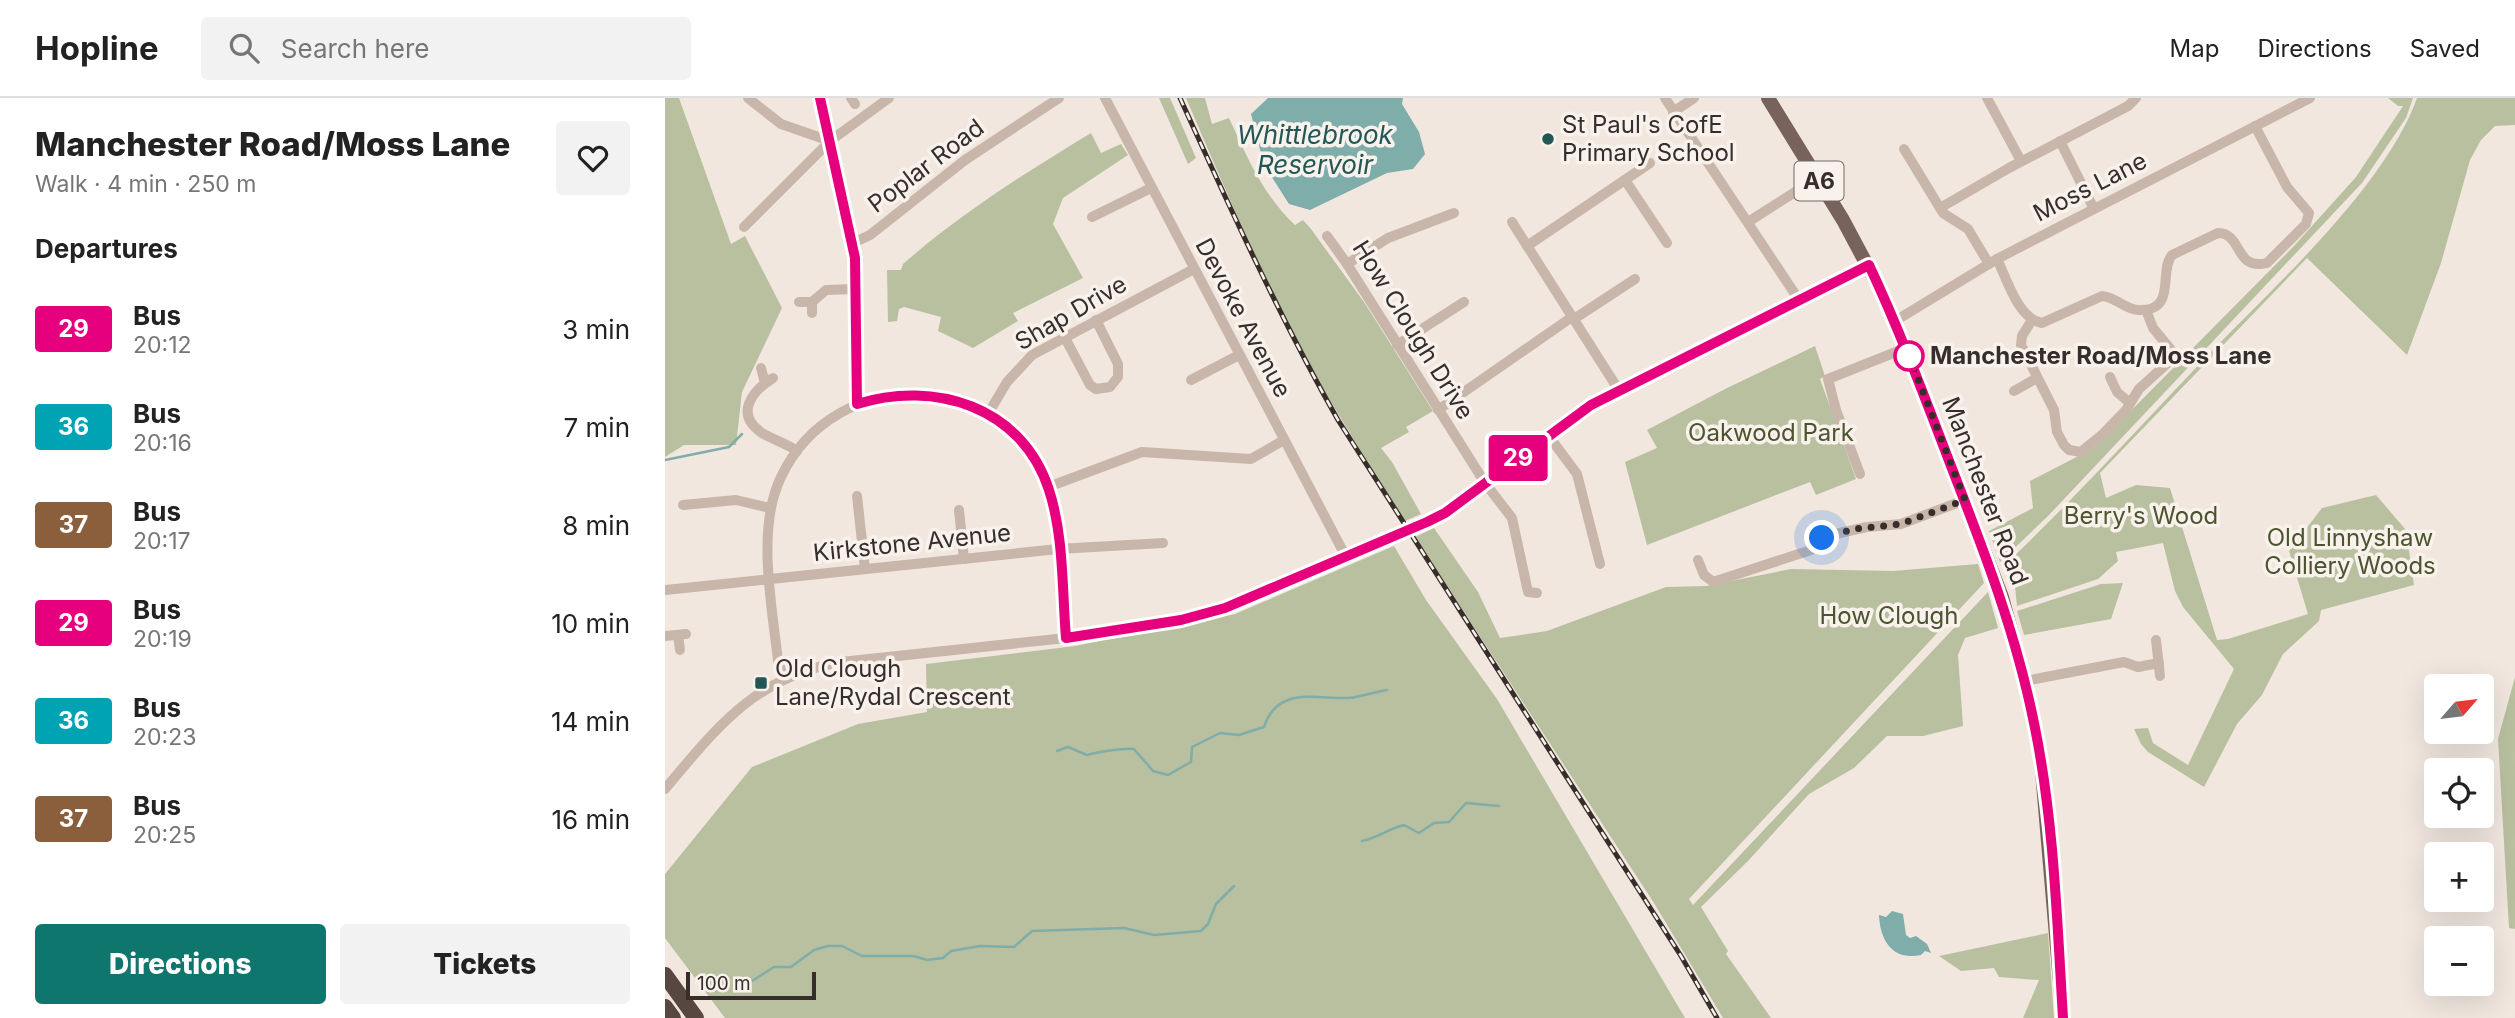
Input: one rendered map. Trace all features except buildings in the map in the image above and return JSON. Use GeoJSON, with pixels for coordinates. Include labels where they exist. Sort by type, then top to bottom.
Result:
{"type":"FeatureCollection","features":[{"type":"Feature","properties":{"kind":"highway"},"geometry":{"type":"LineString","coordinates":[[665,975],[696,1018]]}},
{"type":"Feature","properties":{"kind":"highway"},"geometry":{"type":"LineString","coordinates":[[665,1007],[673,1018]]}},
{"type":"Feature","properties":{"kind":"main road","name":"Manchester Road"},"geometry":{"type":"LineString","coordinates":[[1768,98],[1869,265],[1906,348],[2000,593],[2025,681],[2046,797],[2063,1018]]}},
{"type":"Feature","properties":{"kind":"street"},"geometry":{"type":"LineString","coordinates":[[748,98],[781,124],[831,141]]}},
{"type":"Feature","properties":{"kind":"street"},"geometry":{"type":"LineString","coordinates":[[820,98],[853,243],[857,404]]}},
{"type":"Feature","properties":{"kind":"street"},"geometry":{"type":"LineString","coordinates":[[744,228],[831,141],[889,98]]}},
{"type":"Feature","properties":{"kind":"street","name":"Poplar Road"},"geometry":{"type":"LineString","coordinates":[[853,243],[870,235],[965,159],[1059,98]]}},
{"type":"Feature","properties":{"kind":"street","name":"Devoke Avenue"},"geometry":{"type":"LineString","coordinates":[[1105,98],[1346,557]]}},
{"type":"Feature","properties":{"kind":"street"},"geometry":{"type":"LineString","coordinates":[[1665,98],[1800,300]]}},
{"type":"Feature","properties":{"kind":"street"},"geometry":{"type":"LineString","coordinates":[[1673,111],[1694,98]]}},
{"type":"Feature","properties":{"kind":"street"},"geometry":{"type":"LineString","coordinates":[[1987,98],[2021,161]]}},
{"type":"Feature","properties":{"kind":"street"},"geometry":{"type":"LineString","coordinates":[[1940,208],[2021,161],[2128,106],[2136,98]]}},
{"type":"Feature","properties":{"kind":"street"},"geometry":{"type":"LineString","coordinates":[[2280,98],[2286,110]]}},
{"type":"Feature","properties":{"kind":"street","name":"Moss Lane"},"geometry":{"type":"LineString","coordinates":[[1895,321],[1993,262],[2310,98]]}},
{"type":"Feature","properties":{"kind":"street"},"geometry":{"type":"LineString","coordinates":[[1904,149],[1925,174],[1947,218],[1968,229],[1993,262],[2024,312],[2032,320],[2042,323],[2102,296],[2110,296],[2126,308],[2146,310],[2155,305],[2166,291],[2166,267],[2172,255],[2212,235],[2223,233],[2232,238],[2244,259],[2253,264],[2263,264],[2273,259],[2306,224],[2308,209],[2287,187],[2255,126]]}},
{"type":"Feature","properties":{"kind":"street"},"geometry":{"type":"LineString","coordinates":[[2060,141],[2094,209]]}},
{"type":"Feature","properties":{"kind":"street"},"geometry":{"type":"LineString","coordinates":[[1527,246],[1650,163]]}},
{"type":"Feature","properties":{"kind":"street"},"geometry":{"type":"LineString","coordinates":[[1748,222],[1817,178]]}},
{"type":"Feature","properties":{"kind":"street"},"geometry":{"type":"LineString","coordinates":[[1625,180],[1667,243]]}},
{"type":"Feature","properties":{"kind":"street"},"geometry":{"type":"LineString","coordinates":[[1093,217],[1151,188]]}},
{"type":"Feature","properties":{"kind":"street"},"geometry":{"type":"LineString","coordinates":[[1347,264],[1388,238],[1435,224],[1454,213]]}},
{"type":"Feature","properties":{"kind":"street"},"geometry":{"type":"LineString","coordinates":[[1512,222],[1618,389]]}},
{"type":"Feature","properties":{"kind":"street","name":"How Clough Drive"},"geometry":{"type":"LineString","coordinates":[[1327,236],[1485,483],[1512,518],[1528,592],[1537,593]]}},
{"type":"Feature","properties":{"kind":"street"},"geometry":{"type":"LineString","coordinates":[[665,789],[729,715],[784,679],[807,670],[841,662],[1066,638],[1181,620],[1225,608],[1384,541],[1445,513],[1548,435],[1618,389],[1869,265]]}},
{"type":"Feature","properties":{"kind":"street","name":"Shap Drive"},"geometry":{"type":"LineString","coordinates":[[988,414],[1017,369],[1032,355],[1194,269]]}},
{"type":"Feature","properties":{"kind":"street"},"geometry":{"type":"LineString","coordinates":[[1439,410],[1635,279]]}},
{"type":"Feature","properties":{"kind":"street"},"geometry":{"type":"LineString","coordinates":[[799,302],[812,308],[826,290],[855,289]]}},
{"type":"Feature","properties":{"kind":"street"},"geometry":{"type":"LineString","coordinates":[[1397,345],[1464,302]]}},
{"type":"Feature","properties":{"kind":"street"},"geometry":{"type":"LineString","coordinates":[[2032,320],[2022,336],[2021,345],[2054,410],[2057,432],[2064,445],[2075,452],[2092,445],[2130,403],[2139,389],[2169,363],[2172,355],[2169,345],[2150,322],[2146,310]]}},
{"type":"Feature","properties":{"kind":"street"},"geometry":{"type":"LineString","coordinates":[[1064,336],[1090,385],[1096,389],[1109,387],[1118,377],[1118,364],[1096,320]]}},
{"type":"Feature","properties":{"kind":"street"},"geometry":{"type":"LineString","coordinates":[[1860,474],[1836,410],[1828,379],[1906,348]]}},
{"type":"Feature","properties":{"kind":"street"},"geometry":{"type":"LineString","coordinates":[[1191,380],[1239,355]]}},
{"type":"Feature","properties":{"kind":"street"},"geometry":{"type":"LineString","coordinates":[[761,368],[769,381],[755,390],[749,400],[752,423],[760,432],[797,451]]}},
{"type":"Feature","properties":{"kind":"street"},"geometry":{"type":"LineString","coordinates":[[2109,377],[2117,392],[2130,403]]}},
{"type":"Feature","properties":{"kind":"street"},"geometry":{"type":"LineString","coordinates":[[2014,391],[2037,379]]}},
{"type":"Feature","properties":{"kind":"street"},"geometry":{"type":"LineString","coordinates":[[784,679],[778,661],[768,537],[770,508],[781,477],[797,451],[820,426],[857,404],[887,395],[916,394],[963,402],[988,414],[1016,436],[1024,446],[1048,487],[1056,520],[1066,638]]}},
{"type":"Feature","properties":{"kind":"street"},"geometry":{"type":"LineString","coordinates":[[1548,435],[1577,474],[1599,564]]}},
{"type":"Feature","properties":{"kind":"street"},"geometry":{"type":"LineString","coordinates":[[1048,487],[1142,452],[1251,459],[1284,440]]}},
{"type":"Feature","properties":{"kind":"street"},"geometry":{"type":"LineString","coordinates":[[857,496],[865,569]]}},
{"type":"Feature","properties":{"kind":"street"},"geometry":{"type":"LineString","coordinates":[[683,505],[736,500],[770,508]]}},
{"type":"Feature","properties":{"kind":"street"},"geometry":{"type":"LineString","coordinates":[[1696,567],[1707,579],[1716,581],[1798,555],[1814,548],[1826,536],[1867,527],[1901,524],[1965,500]]}},
{"type":"Feature","properties":{"kind":"street"},"geometry":{"type":"LineString","coordinates":[[959,510],[964,559]]}},
{"type":"Feature","properties":{"kind":"street","name":"Kirkstone Avenue"},"geometry":{"type":"LineString","coordinates":[[665,590],[1058,549],[1163,543]]}},
{"type":"Feature","properties":{"kind":"street"},"geometry":{"type":"LineString","coordinates":[[665,636],[682,634],[680,650]]}},
{"type":"Feature","properties":{"kind":"street"},"geometry":{"type":"LineString","coordinates":[[2156,640],[2160,676]]}},
{"type":"Feature","properties":{"kind":"street"},"geometry":{"type":"LineString","coordinates":[[2025,681],[2124,662],[2138,667],[2159,663]]}},
{"type":"Feature","properties":{"kind":"green space"},"geometry":{"type":"Polygon","coordinates":[[[665,98],[679,98],[731,244],[745,236],[782,308],[742,392],[736,445],[684,445],[665,457],[665,98]]]}},
{"type":"Feature","properties":{"kind":"green space"},"geometry":{"type":"Polygon","coordinates":[[[1159,98],[1170,98],[1196,158],[1188,164],[1159,98]]]}},
{"type":"Feature","properties":{"kind":"green space"},"geometry":{"type":"Polygon","coordinates":[[[1186,98],[1205,98],[1212,124],[1229,118],[1257,175],[1274,201],[1295,225],[1303,220],[1311,229],[1364,302],[1433,411],[1406,427],[1409,432],[1381,448],[1392,462],[1421,514],[1405,521],[1305,357],[1250,246],[1186,98]]]}},
{"type":"Feature","properties":{"kind":"green space"},"geometry":{"type":"Polygon","coordinates":[[[2388,98],[2413,98],[2406,118],[2362,183],[2049,515],[2000,562],[1989,531],[2033,508],[2030,481],[2094,448],[2294,246],[2356,177],[2403,106],[2398,106],[2388,98]]]}},
{"type":"Feature","properties":{"kind":"green space"},"geometry":{"type":"Polygon","coordinates":[[[2417,98],[2515,98],[2515,125],[2495,126],[2481,140],[2470,160],[2441,263],[2407,355],[2307,258],[2100,473],[2106,498],[2136,485],[2170,488],[2217,640],[2308,614],[2289,551],[2322,508],[2376,495],[2406,530],[2414,585],[2321,610],[2319,621],[2283,654],[2262,695],[2237,724],[2204,787],[2148,752],[2134,729],[2148,728],[2153,743],[2188,765],[2234,669],[2183,607],[2175,591],[2163,543],[2116,552],[2118,561],[2098,579],[2017,606],[2012,558],[2327,232],[2381,165],[2402,131],[2417,98]]]}},
{"type":"Feature","properties":{"kind":"green space"},"geometry":{"type":"Polygon","coordinates":[[[1091,133],[1101,153],[1121,144],[1128,155],[1063,198],[1053,224],[1083,278],[1013,313],[1018,321],[973,348],[938,331],[941,317],[904,307],[899,309],[897,321],[888,322],[887,270],[901,270],[903,264],[970,211],[1091,133]]]}},
{"type":"Feature","properties":{"kind":"green space","name":"Oakwood Park"},"geometry":{"type":"Polygon","coordinates":[[[1815,346],[1825,376],[1820,379],[1856,479],[1816,495],[1810,482],[1647,545],[1625,462],[1657,448],[1647,430],[1815,346]]]}},
{"type":"Feature","properties":{"kind":"green space","name":"How Clough"},"geometry":{"type":"Polygon","coordinates":[[[1434,528],[1478,592],[1500,638],[1547,631],[1666,587],[1706,586],[1791,569],[1893,571],[1978,564],[1984,583],[1689,899],[1693,905],[1988,592],[1998,628],[1965,638],[1958,655],[1963,726],[1923,736],[1887,736],[1854,768],[1809,794],[1748,861],[1701,907],[1728,951],[1726,954],[1771,1018],[1723,1018],[1654,903],[1415,537],[1434,528]]]}},
{"type":"Feature","properties":{"kind":"green space"},"geometry":{"type":"Polygon","coordinates":[[[1394,546],[1426,600],[1497,699],[1685,1018],[725,1018],[665,938],[665,874],[752,767],[858,724],[927,712],[926,664],[1075,646],[1235,614],[1394,546]]]}},
{"type":"Feature","properties":{"kind":"green space"},"geometry":{"type":"Polygon","coordinates":[[[2123,583],[2111,619],[2024,635],[2017,611],[2101,584],[2123,583]]]}},
{"type":"Feature","properties":{"kind":"green space"},"geometry":{"type":"Polygon","coordinates":[[[2515,677],[2515,929],[2509,928],[2498,739],[2515,677]]]}},
{"type":"Feature","properties":{"kind":"green space"},"geometry":{"type":"Polygon","coordinates":[[[2048,933],[2054,1018],[2023,1018],[2039,980],[1999,977],[1994,968],[1961,971],[1939,956],[2048,933]]]}},
{"type":"Feature","properties":{"kind":"water","name":"Whittlebrook Reservoir"},"geometry":{"type":"Polygon","coordinates":[[[1268,98],[1403,98],[1402,104],[1419,132],[1425,154],[1413,169],[1387,173],[1310,210],[1289,204],[1264,165],[1251,114],[1268,98]]]}},
{"type":"Feature","properties":{"kind":"water"},"geometry":{"type":"Polygon","coordinates":[[[1892,911],[1903,914],[1906,935],[1910,938],[1916,936],[1927,944],[1931,953],[1925,951],[1921,955],[1902,955],[1889,947],[1882,933],[1879,915],[1886,917],[1892,911]]]}},
{"type":"Feature","properties":{"kind":"waterway"},"geometry":{"type":"LineString","coordinates":[[665,460],[729,447],[742,434]]}},
{"type":"Feature","properties":{"kind":"waterway"},"geometry":{"type":"LineString","coordinates":[[1057,751],[1068,747],[1087,755],[1134,749],[1153,771],[1168,775],[1191,762],[1192,747],[1220,733],[1239,735],[1264,727],[1270,714],[1278,705],[1288,700],[1311,697],[1349,698],[1387,690]]}},
{"type":"Feature","properties":{"kind":"waterway"},"geometry":{"type":"LineString","coordinates":[[1362,841],[1404,825],[1419,833],[1434,823],[1449,822],[1466,803],[1499,806]]}},
{"type":"Feature","properties":{"kind":"waterway"},"geometry":{"type":"LineString","coordinates":[[752,981],[774,967],[791,967],[814,950],[828,946],[842,946],[862,956],[914,956],[927,960],[943,958],[951,951],[980,946],[1014,947],[1032,931],[1124,928],[1154,935],[1201,931],[1208,924],[1216,904],[1234,886]]}},
{"type":"Feature","properties":{"kind":"railway"},"geometry":{"type":"LineString","coordinates":[[1180,98],[1275,301],[1338,420],[1681,956],[1717,1018]]}},
{"type":"Feature","properties":{"kind":"bus line","name":"29"},"geometry":{"type":"LineString","coordinates":[[820,98],[848,215],[855,258],[857,404],[887,395],[933,395],[973,406],[1016,436],[1041,472],[1053,505],[1066,638],[1181,620],[1225,608],[1427,522],[1445,513],[1548,435],[1618,389],[1869,265],[1906,348],[2002,597],[2017,649],[2034,723],[2044,784],[2063,1018]]}},
{"type":"Feature","properties":{"kind":"place","name":"St Paul's CofE Primary School"},"geometry":{"type":"Point","coordinates":[1548,139]}},
{"type":"Feature","properties":{"kind":"place","name":"Manchester Road/Moss Lane"},"geometry":{"type":"Point","coordinates":[1909,356]}},
{"type":"Feature","properties":{"kind":"place","name":"Old Clough Lane/Rydal Crescent"},"geometry":{"type":"Point","coordinates":[761,683]}},
{"type":"Feature","properties":{"kind":"route"},"geometry":{"type":"LineString","coordinates":[[1822,538],[1855,529],[1901,524],[1965,500],[1906,348],[1909,356]]}},
{"type":"Feature","properties":{"kind":"park label","name":"Berry's Wood"},"geometry":{"type":"Point","coordinates":[2141,516]}},
{"type":"Feature","properties":{"kind":"park label","name":"Old Linnyshaw Colliery Woods"},"geometry":{"type":"Point","coordinates":[2350,552]}}]}
